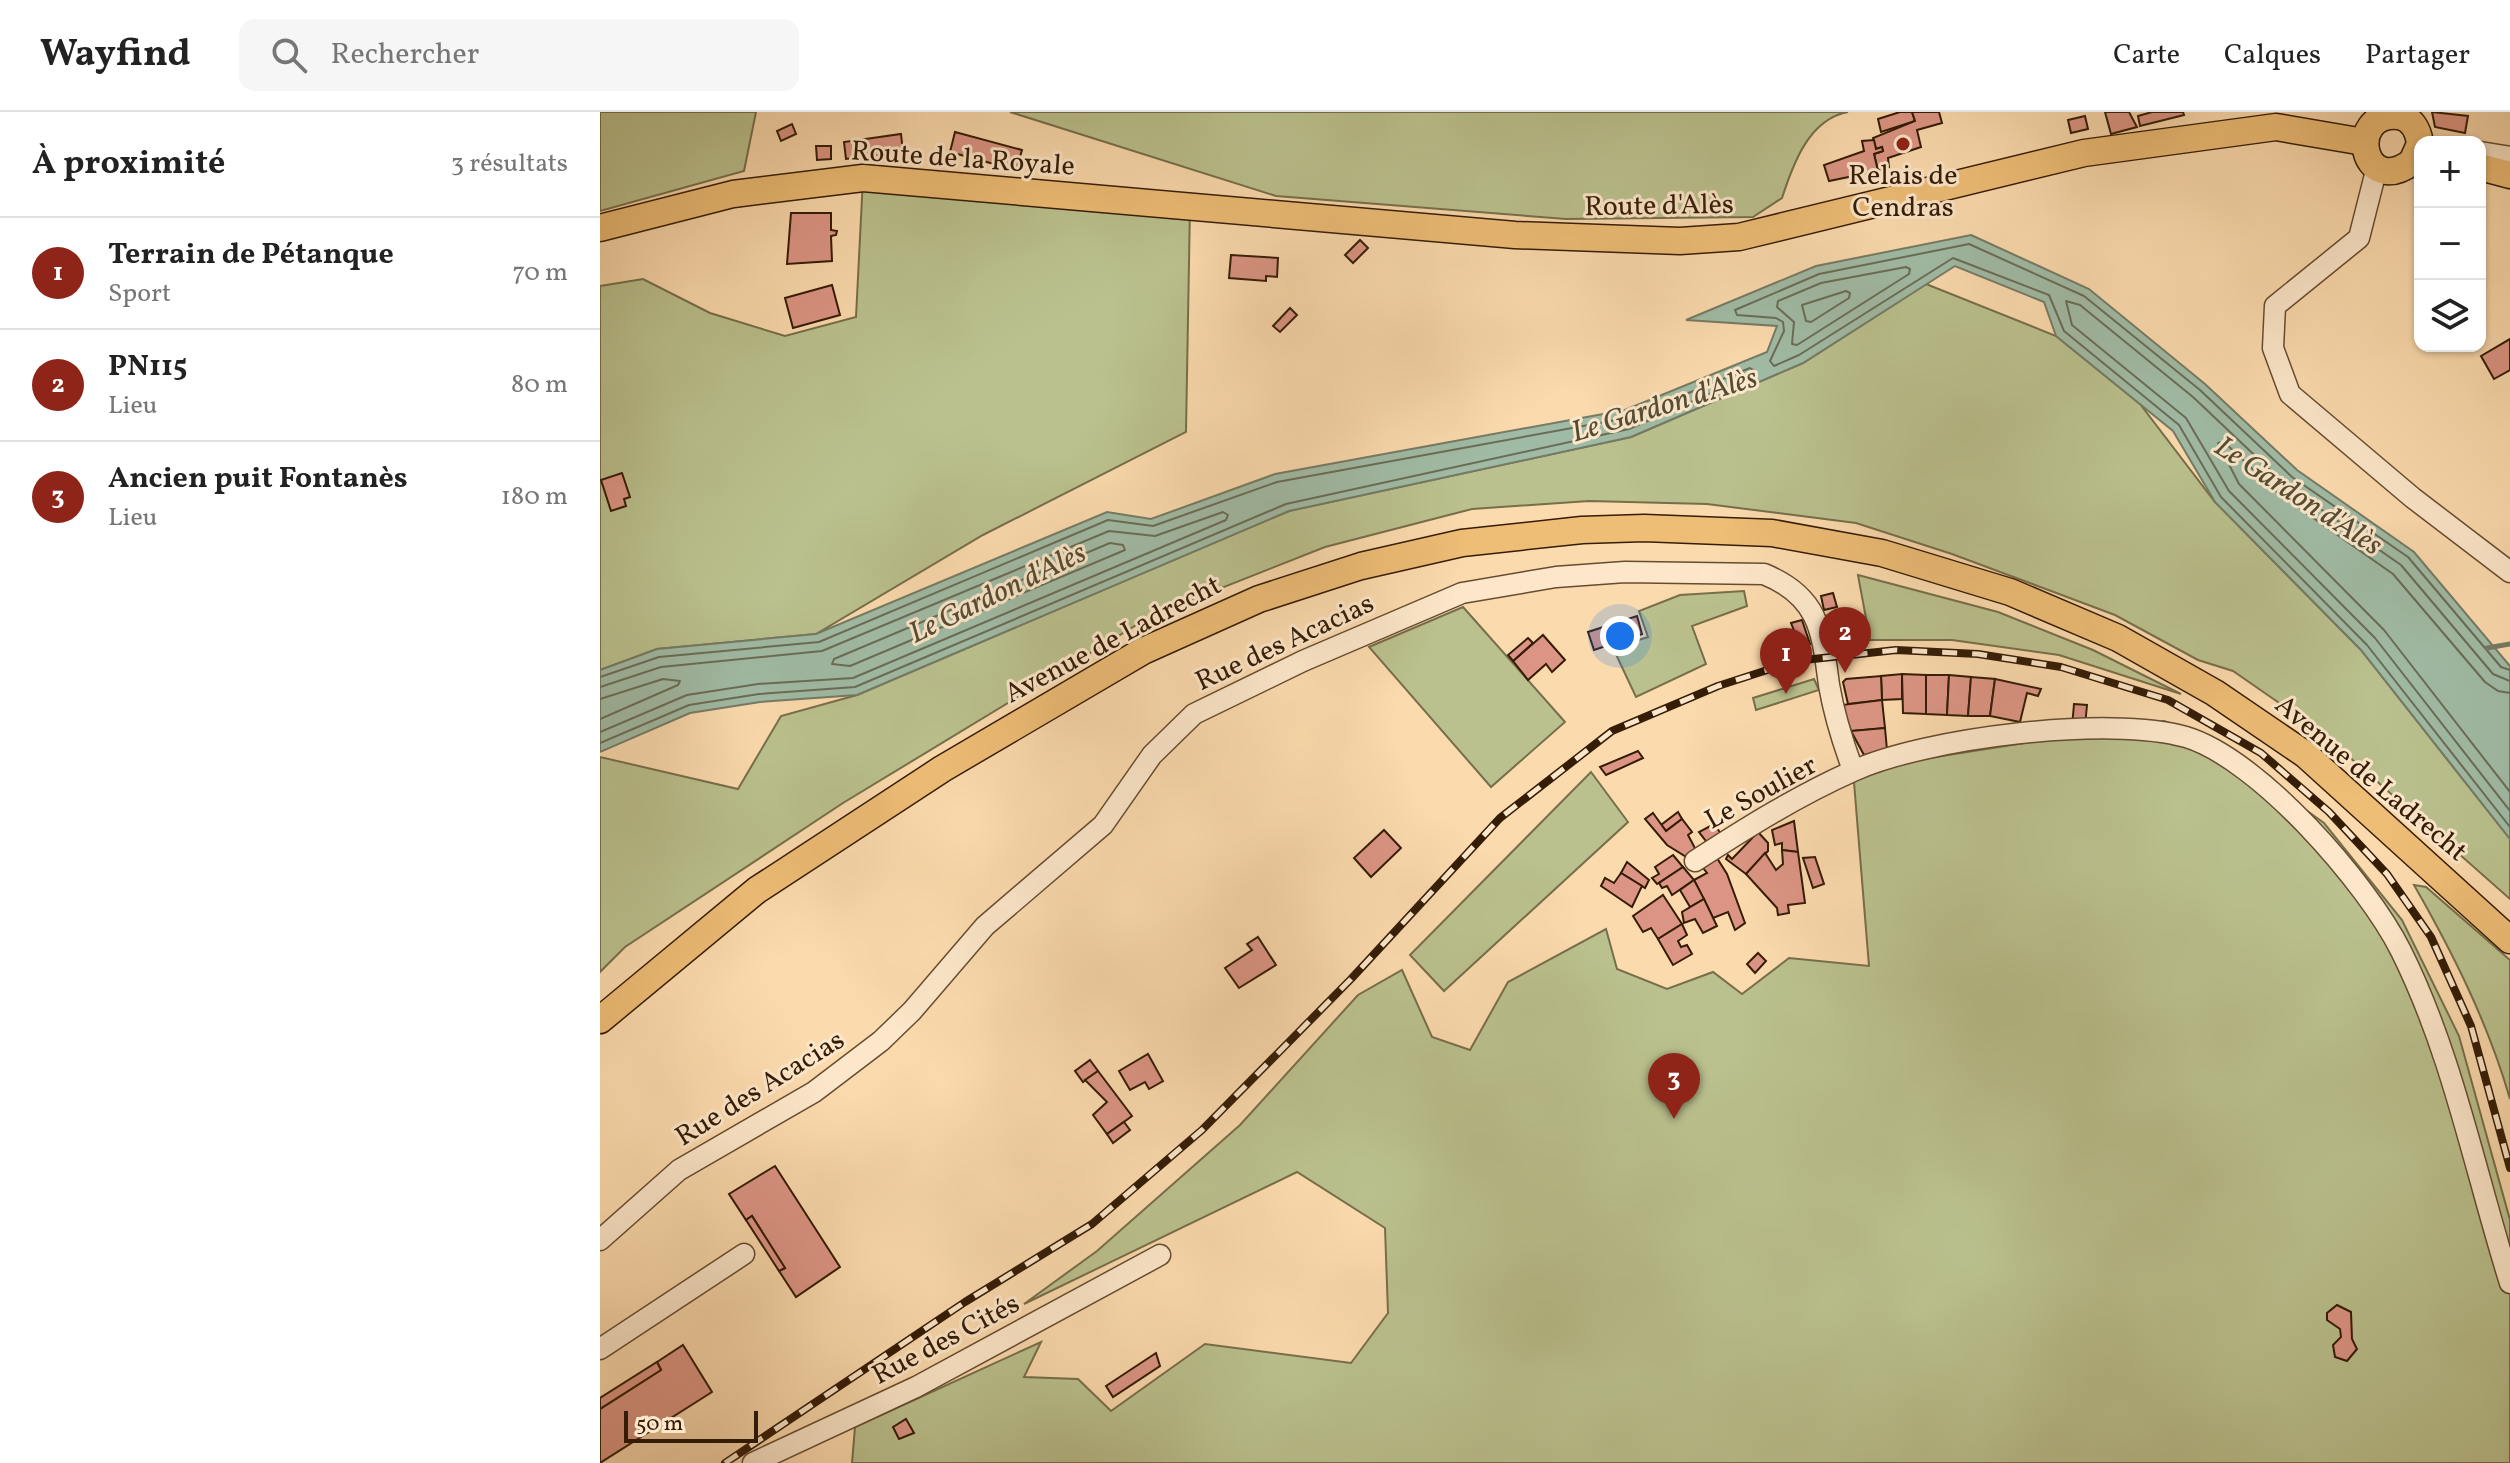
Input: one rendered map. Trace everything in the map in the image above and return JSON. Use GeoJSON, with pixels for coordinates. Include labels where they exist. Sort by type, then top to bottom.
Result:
{"type":"FeatureCollection","features":[{"type":"Feature","properties":{"kind":"main road"},"geometry":{"type":"LineString","coordinates":[[2414,158],[2397,170],[2377,167],[2366,154],[2364,142],[2372,124],[2395,115],[2418,136]]}},
{"type":"Feature","properties":{"kind":"main road","name":"Route d'Alès"},"geometry":{"type":"LineString","coordinates":[[1135,201],[1515,235],[1680,241],[1739,237],[2099,151],[2276,127],[2364,142]]}},
{"type":"Feature","properties":{"kind":"main road"},"geometry":{"type":"LineString","coordinates":[[2486,169],[2510,175]]}},
{"type":"Feature","properties":{"kind":"main road","name":"Route de la Royale"},"geometry":{"type":"LineString","coordinates":[[600,228],[733,194],[863,178],[1135,201]]}},
{"type":"Feature","properties":{"kind":"main road","name":"Avenue de Ladrecht"},"geometry":{"type":"LineString","coordinates":[[600,1020],[757,890],[929,777],[1087,682],[1200,623],[1316,579],[1406,553],[1519,535],[1644,528],[1772,533],[1882,553],[2010,592],[2118,638],[2215,693],[2306,755],[2510,940]]}},
{"type":"Feature","properties":{"kind":"main road","name":"Avenue de Ladrecht"},"geometry":{"type":"LineString","coordinates":[[600,1029],[649,977]]}},
{"type":"Feature","properties":{"kind":"street"},"geometry":{"type":"LineString","coordinates":[[2486,153],[2510,157]]}},
{"type":"Feature","properties":{"kind":"street"},"geometry":{"type":"LineString","coordinates":[[2377,167],[2359,238],[2275,306],[2273,348],[2290,394],[2413,498],[2510,572]]}},
{"type":"Feature","properties":{"kind":"street","name":"Rue des Acacias"},"geometry":{"type":"LineString","coordinates":[[600,1240],[679,1170],[814,1092],[881,1041],[1014,898],[1103,825],[1152,755],[1177,728],[1224,697],[1462,593],[1556,577],[1625,572],[1764,574],[1785,582],[1802,597],[1824,638],[1836,715],[1853,770]]}},
{"type":"Feature","properties":{"kind":"street","name":"Le Soulier"},"geometry":{"type":"LineString","coordinates":[[1695,861],[1778,808],[1853,770],[1925,750],[2032,732],[2155,731],[2186,737],[2219,751],[2321,838],[2355,878],[2400,949],[2435,1030],[2510,1283]]}},
{"type":"Feature","properties":{"kind":"street"},"geometry":{"type":"LineString","coordinates":[[600,1349],[744,1254]]}},
{"type":"Feature","properties":{"kind":"street","name":"Rue des Cités"},"geometry":{"type":"LineString","coordinates":[[753,1463],[916,1387],[1160,1255]]}},
{"type":"Feature","properties":{"kind":"green space"},"geometry":{"type":"Polygon","coordinates":[[[600,112],[756,112],[744,171],[600,211],[600,112]]]}},
{"type":"Feature","properties":{"kind":"green space"},"geometry":{"type":"Polygon","coordinates":[[[1010,112],[1848,112],[1834,116],[1813,133],[1797,158],[1782,198],[1753,217],[1566,219],[1276,196],[1010,112]]]}},
{"type":"Feature","properties":{"kind":"green space"},"geometry":{"type":"Polygon","coordinates":[[[863,178],[1190,206],[1186,432],[983,535],[816,634],[657,649],[600,670],[600,286],[643,279],[710,313],[785,336],[856,317],[863,178]]]}},
{"type":"Feature","properties":{"kind":"green space"},"geometry":{"type":"Polygon","coordinates":[[[1926,284],[2056,336],[2140,404],[2215,502],[2361,650],[2510,839],[2510,899],[2321,732],[2233,671],[2198,660],[2115,615],[1952,554],[1856,523],[1707,504],[1589,501],[1472,509],[1325,547],[1153,615],[843,803],[625,947],[600,972],[600,757],[738,789],[781,716],[857,695],[1289,511],[1631,437],[1803,363],[1926,284]]]}},
{"type":"Feature","properties":{"kind":"green space"},"geometry":{"type":"Polygon","coordinates":[[[1858,575],[1998,612],[2093,650],[2181,694],[2059,655],[1952,640],[1870,640],[1858,575]]]}},
{"type":"Feature","properties":{"kind":"green space"},"geometry":{"type":"Polygon","coordinates":[[[1744,591],[1747,606],[1692,626],[1706,664],[1636,697],[1613,648],[1648,637],[1639,611],[1680,595],[1744,591]]]}},
{"type":"Feature","properties":{"kind":"green space"},"geometry":{"type":"Polygon","coordinates":[[[1463,607],[1565,722],[1491,787],[1369,647],[1463,607]]]}},
{"type":"Feature","properties":{"kind":"green space"},"geometry":{"type":"Polygon","coordinates":[[[1814,679],[1819,690],[1756,710],[1753,698],[1814,679]]]}},
{"type":"Feature","properties":{"kind":"green space"},"geometry":{"type":"Polygon","coordinates":[[[2164,721],[2203,736],[2324,823],[2402,920],[2459,1036],[2510,1220],[2510,1463],[852,1463],[855,1427],[1041,1342],[1024,1377],[1078,1379],[1111,1411],[1205,1344],[1351,1363],[1388,1313],[1385,1228],[1297,1172],[1024,1304],[1097,1251],[1240,1125],[1358,995],[1402,970],[1432,1037],[1470,1050],[1508,982],[1606,929],[1617,969],[1667,989],[1713,972],[1742,994],[1789,958],[1869,966],[1853,770],[2164,721]]]}},
{"type":"Feature","properties":{"kind":"green space"},"geometry":{"type":"Polygon","coordinates":[[[1591,772],[1628,822],[1444,991],[1410,955],[1591,772]]]}},
{"type":"Feature","properties":{"kind":"green space"},"geometry":{"type":"Polygon","coordinates":[[[2414,885],[2426,887],[2510,960],[2510,1099],[2468,989],[2414,885]]]}},
{"type":"Feature","properties":{"kind":"water","name":"Le Gardon d'Alès"},"geometry":{"type":"Polygon","coordinates":[[[1971,235],[2089,289],[2205,384],[2297,470],[2414,552],[2510,666],[2510,839],[2361,650],[2215,502],[2173,431],[2056,336],[2044,302],[1955,266],[1803,363],[1631,437],[1289,511],[857,695],[760,702],[690,713],[600,752],[600,670],[657,649],[816,634],[1107,512],[1151,519],[1275,474],[1625,410],[1767,352],[1777,326],[1686,320],[1816,266],[1971,235]]]}},
{"type":"Feature","properties":{"kind":"building"},"geometry":{"type":"Polygon","coordinates":[[[1900,112],[1912,112],[1915,121],[1881,132],[1878,119],[1900,112]]]}},
{"type":"Feature","properties":{"kind":"building"},"geometry":{"type":"Polygon","coordinates":[[[1912,112],[1939,112],[1942,123],[1917,130],[1921,147],[1888,158],[1889,167],[1878,171],[1874,154],[1883,151],[1882,147],[1876,149],[1873,138],[1915,121],[1912,112]]]}},
{"type":"Feature","properties":{"kind":"building"},"geometry":{"type":"Polygon","coordinates":[[[2105,112],[2129,112],[2137,127],[2111,134],[2105,112]]]}},
{"type":"Feature","properties":{"kind":"building"},"geometry":{"type":"Polygon","coordinates":[[[2152,112],[2183,112],[2184,115],[2140,126],[2138,116],[2152,112]]]}},
{"type":"Feature","properties":{"kind":"building"},"geometry":{"type":"Polygon","coordinates":[[[2432,112],[2468,116],[2465,133],[2435,127],[2432,112]]]}},
{"type":"Feature","properties":{"kind":"building"},"geometry":{"type":"Polygon","coordinates":[[[2085,116],[2088,129],[2071,133],[2068,120],[2085,116]]]}},
{"type":"Feature","properties":{"kind":"building"},"geometry":{"type":"Polygon","coordinates":[[[792,124],[796,134],[781,141],[777,131],[792,124]]]}},
{"type":"Feature","properties":{"kind":"building"},"geometry":{"type":"Polygon","coordinates":[[[955,132],[1022,150],[1016,170],[950,152],[955,132]]]}},
{"type":"Feature","properties":{"kind":"building"},"geometry":{"type":"Polygon","coordinates":[[[901,134],[903,152],[846,159],[844,142],[901,134]]]}},
{"type":"Feature","properties":{"kind":"building"},"geometry":{"type":"Polygon","coordinates":[[[1874,140],[1876,149],[1882,147],[1883,151],[1874,154],[1878,171],[1829,181],[1824,165],[1864,151],[1862,141],[1874,140]]]}},
{"type":"Feature","properties":{"kind":"building"},"geometry":{"type":"Polygon","coordinates":[[[816,146],[831,146],[831,159],[817,160],[816,146]]]}},
{"type":"Feature","properties":{"kind":"building"},"geometry":{"type":"Polygon","coordinates":[[[791,213],[831,213],[831,230],[837,231],[836,235],[831,236],[832,261],[787,264],[791,213]]]}},
{"type":"Feature","properties":{"kind":"building"},"geometry":{"type":"Polygon","coordinates":[[[1360,240],[1368,248],[1353,263],[1345,255],[1360,240]]]}},
{"type":"Feature","properties":{"kind":"building"},"geometry":{"type":"Polygon","coordinates":[[[1231,255],[1278,258],[1277,277],[1266,276],[1266,281],[1229,278],[1231,255]]]}},
{"type":"Feature","properties":{"kind":"building"},"geometry":{"type":"Polygon","coordinates":[[[832,285],[840,315],[793,328],[785,298],[832,285]]]}},
{"type":"Feature","properties":{"kind":"building"},"geometry":{"type":"Polygon","coordinates":[[[1290,308],[1297,315],[1280,332],[1273,326],[1290,308]]]}},
{"type":"Feature","properties":{"kind":"building"},"geometry":{"type":"Polygon","coordinates":[[[2510,339],[2510,370],[2494,379],[2481,356],[2510,339]]]}},
{"type":"Feature","properties":{"kind":"building"},"geometry":{"type":"Polygon","coordinates":[[[622,473],[630,497],[624,499],[626,506],[611,511],[601,480],[622,473]]]}},
{"type":"Feature","properties":{"kind":"building"},"geometry":{"type":"Polygon","coordinates":[[[1833,593],[1837,607],[1824,610],[1821,596],[1833,593]]]}},
{"type":"Feature","properties":{"kind":"building"},"geometry":{"type":"Polygon","coordinates":[[[1637,616],[1642,634],[1594,650],[1588,632],[1637,616]]]}},
{"type":"Feature","properties":{"kind":"building"},"geometry":{"type":"Polygon","coordinates":[[[1802,620],[1810,644],[1790,648],[1787,635],[1795,633],[1791,623],[1802,620]]]}},
{"type":"Feature","properties":{"kind":"building"},"geometry":{"type":"Polygon","coordinates":[[[1543,635],[1565,660],[1552,672],[1546,664],[1528,680],[1513,661],[1543,635]]]}},
{"type":"Feature","properties":{"kind":"building"},"geometry":{"type":"Polygon","coordinates":[[[1528,638],[1533,643],[1513,661],[1508,655],[1528,638]]]}},
{"type":"Feature","properties":{"kind":"building"},"geometry":{"type":"Polygon","coordinates":[[[1902,674],[1902,699],[1882,700],[1881,676],[1902,674]]]}},
{"type":"Feature","properties":{"kind":"building"},"geometry":{"type":"Polygon","coordinates":[[[1902,674],[1926,675],[1926,714],[1903,713],[1902,674]]]}},
{"type":"Feature","properties":{"kind":"building"},"geometry":{"type":"Polygon","coordinates":[[[1926,675],[1949,675],[1947,715],[1926,714],[1926,675]]]}},
{"type":"Feature","properties":{"kind":"building"},"geometry":{"type":"Polygon","coordinates":[[[1949,675],[1971,677],[1968,716],[1947,715],[1949,675]]]}},
{"type":"Feature","properties":{"kind":"building"},"geometry":{"type":"Polygon","coordinates":[[[1881,676],[1882,700],[1848,704],[1843,682],[1846,679],[1881,676]]]}},
{"type":"Feature","properties":{"kind":"building"},"geometry":{"type":"Polygon","coordinates":[[[1971,677],[1995,679],[1990,716],[1968,716],[1971,677]]]}},
{"type":"Feature","properties":{"kind":"building"},"geometry":{"type":"Polygon","coordinates":[[[1995,679],[2041,689],[2038,696],[2027,693],[2020,722],[1990,716],[1995,679]]]}},
{"type":"Feature","properties":{"kind":"building"},"geometry":{"type":"Polygon","coordinates":[[[1882,700],[1885,728],[1851,731],[1842,705],[1882,700]]]}},
{"type":"Feature","properties":{"kind":"building"},"geometry":{"type":"Polygon","coordinates":[[[2074,704],[2087,705],[2085,726],[2072,727],[2074,704]]]}},
{"type":"Feature","properties":{"kind":"building"},"geometry":{"type":"Polygon","coordinates":[[[1885,728],[1887,750],[1864,755],[1851,731],[1885,728]]]}},
{"type":"Feature","properties":{"kind":"building"},"geometry":{"type":"Polygon","coordinates":[[[1638,751],[1643,758],[1606,775],[1600,767],[1638,751]]]}},
{"type":"Feature","properties":{"kind":"building"},"geometry":{"type":"Polygon","coordinates":[[[1678,812],[1682,819],[1666,831],[1661,825],[1678,812]]]}},
{"type":"Feature","properties":{"kind":"building"},"geometry":{"type":"Polygon","coordinates":[[[1653,813],[1666,831],[1682,819],[1692,832],[1688,835],[1697,852],[1688,858],[1667,845],[1645,819],[1653,813]]]}},
{"type":"Feature","properties":{"kind":"building"},"geometry":{"type":"Polygon","coordinates":[[[1794,821],[1798,852],[1782,850],[1782,843],[1775,845],[1772,830],[1794,821]]]}},
{"type":"Feature","properties":{"kind":"building"},"geometry":{"type":"Polygon","coordinates":[[[1714,824],[1724,838],[1709,845],[1699,832],[1714,824]]]}},
{"type":"Feature","properties":{"kind":"building"},"geometry":{"type":"Polygon","coordinates":[[[1384,830],[1401,848],[1371,877],[1354,858],[1384,830]]]}},
{"type":"Feature","properties":{"kind":"building"},"geometry":{"type":"Polygon","coordinates":[[[1758,832],[1768,843],[1768,851],[1746,874],[1726,859],[1728,855],[1732,859],[1758,832]]]}},
{"type":"Feature","properties":{"kind":"building"},"geometry":{"type":"Polygon","coordinates":[[[1782,850],[1798,852],[1805,903],[1788,905],[1789,913],[1778,915],[1777,908],[1746,874],[1765,853],[1776,870],[1783,864],[1782,850]]]}},
{"type":"Feature","properties":{"kind":"building"},"geometry":{"type":"Polygon","coordinates":[[[1673,855],[1683,867],[1657,884],[1652,878],[1659,874],[1655,867],[1673,855]]]}},
{"type":"Feature","properties":{"kind":"building"},"geometry":{"type":"Polygon","coordinates":[[[1815,857],[1824,884],[1813,888],[1803,858],[1815,857]]]}},
{"type":"Feature","properties":{"kind":"building"},"geometry":{"type":"Polygon","coordinates":[[[1717,858],[1727,874],[1745,923],[1735,930],[1728,912],[1713,918],[1694,880],[1707,873],[1703,868],[1717,858]]]}},
{"type":"Feature","properties":{"kind":"building"},"geometry":{"type":"Polygon","coordinates":[[[1627,862],[1649,880],[1645,888],[1621,873],[1627,862]]]}},
{"type":"Feature","properties":{"kind":"building"},"geometry":{"type":"Polygon","coordinates":[[[1683,867],[1694,880],[1672,895],[1667,886],[1662,888],[1659,883],[1683,867]]]}},
{"type":"Feature","properties":{"kind":"building"},"geometry":{"type":"Polygon","coordinates":[[[1621,873],[1642,886],[1632,907],[1601,886],[1605,878],[1614,883],[1621,873]]]}},
{"type":"Feature","properties":{"kind":"building"},"geometry":{"type":"Polygon","coordinates":[[[1694,880],[1704,899],[1690,907],[1680,890],[1694,880]]]}},
{"type":"Feature","properties":{"kind":"building"},"geometry":{"type":"Polygon","coordinates":[[[1663,895],[1682,924],[1658,939],[1651,928],[1643,932],[1633,916],[1663,895]]]}},
{"type":"Feature","properties":{"kind":"building"},"geometry":{"type":"Polygon","coordinates":[[[1704,899],[1717,926],[1703,933],[1695,919],[1684,923],[1682,912],[1704,899]]]}},
{"type":"Feature","properties":{"kind":"building"},"geometry":{"type":"Polygon","coordinates":[[[1682,924],[1687,935],[1678,941],[1681,947],[1687,945],[1692,954],[1673,965],[1658,939],[1682,924]]]}},
{"type":"Feature","properties":{"kind":"building"},"geometry":{"type":"Polygon","coordinates":[[[1258,937],[1276,965],[1239,988],[1225,968],[1252,950],[1247,944],[1258,937]]]}},
{"type":"Feature","properties":{"kind":"building"},"geometry":{"type":"Polygon","coordinates":[[[1758,953],[1766,961],[1755,973],[1747,964],[1758,953]]]}},
{"type":"Feature","properties":{"kind":"building"},"geometry":{"type":"Polygon","coordinates":[[[1148,1054],[1163,1081],[1149,1089],[1145,1082],[1130,1090],[1119,1071],[1148,1054]]]}},
{"type":"Feature","properties":{"kind":"building"},"geometry":{"type":"Polygon","coordinates":[[[1090,1060],[1098,1071],[1083,1082],[1075,1071],[1090,1060]]]}},
{"type":"Feature","properties":{"kind":"building"},"geometry":{"type":"Polygon","coordinates":[[[1098,1071],[1132,1116],[1107,1134],[1093,1115],[1107,1102],[1085,1080],[1098,1071]]]}},
{"type":"Feature","properties":{"kind":"building"},"geometry":{"type":"Polygon","coordinates":[[[1124,1122],[1130,1130],[1113,1143],[1107,1134],[1124,1122]]]}},
{"type":"Feature","properties":{"kind":"building"},"geometry":{"type":"Polygon","coordinates":[[[775,1166],[840,1267],[796,1297],[779,1271],[785,1268],[752,1216],[746,1220],[729,1194],[775,1166]]]}},
{"type":"Feature","properties":{"kind":"building"},"geometry":{"type":"Polygon","coordinates":[[[752,1216],[785,1268],[779,1271],[746,1220],[752,1216]]]}},
{"type":"Feature","properties":{"kind":"building"},"geometry":{"type":"Polygon","coordinates":[[[2337,1305],[2351,1312],[2352,1339],[2357,1349],[2347,1361],[2335,1357],[2333,1345],[2341,1337],[2340,1329],[2327,1320],[2327,1313],[2337,1305]]]}},
{"type":"Feature","properties":{"kind":"building"},"geometry":{"type":"Polygon","coordinates":[[[683,1345],[712,1392],[600,1463],[600,1409],[661,1370],[657,1362],[683,1345]]]}},
{"type":"Feature","properties":{"kind":"building"},"geometry":{"type":"Polygon","coordinates":[[[1156,1353],[1160,1366],[1113,1397],[1106,1386],[1156,1353]]]}},
{"type":"Feature","properties":{"kind":"building"},"geometry":{"type":"Polygon","coordinates":[[[657,1362],[661,1370],[600,1409],[600,1398],[657,1362]]]}},
{"type":"Feature","properties":{"kind":"building"},"geometry":{"type":"Polygon","coordinates":[[[906,1419],[914,1433],[899,1439],[893,1427],[906,1419]]]}},
{"type":"Feature","properties":{"kind":"waterway"},"geometry":{"type":"LineString","coordinates":[[2487,648],[2510,644]]}},
{"type":"Feature","properties":{"kind":"railway"},"geometry":{"type":"LineString","coordinates":[[725,1463],[965,1302],[1092,1224],[1202,1130],[1351,979],[1500,818],[1612,731],[1718,686],[1795,661],[1896,650],[1978,654],[2061,667],[2168,700],[2261,753],[2329,812],[2387,874],[2431,937],[2471,1026],[2510,1168]]}},
{"type":"Feature","properties":{"kind":"place","name":"Relais de Cendras"},"geometry":{"type":"Point","coordinates":[1903,144]}},
{"type":"Feature","properties":{"kind":"place","name":"PN115"},"geometry":{"type":"Point","coordinates":[1845,673]}},
{"type":"Feature","properties":{"kind":"place","name":"Terrain de Pétanque"},"geometry":{"type":"Point","coordinates":[1786,694]}},
{"type":"Feature","properties":{"kind":"place","name":"Ancien puit Fontanès"},"geometry":{"type":"Point","coordinates":[1674,1119]}}]}
